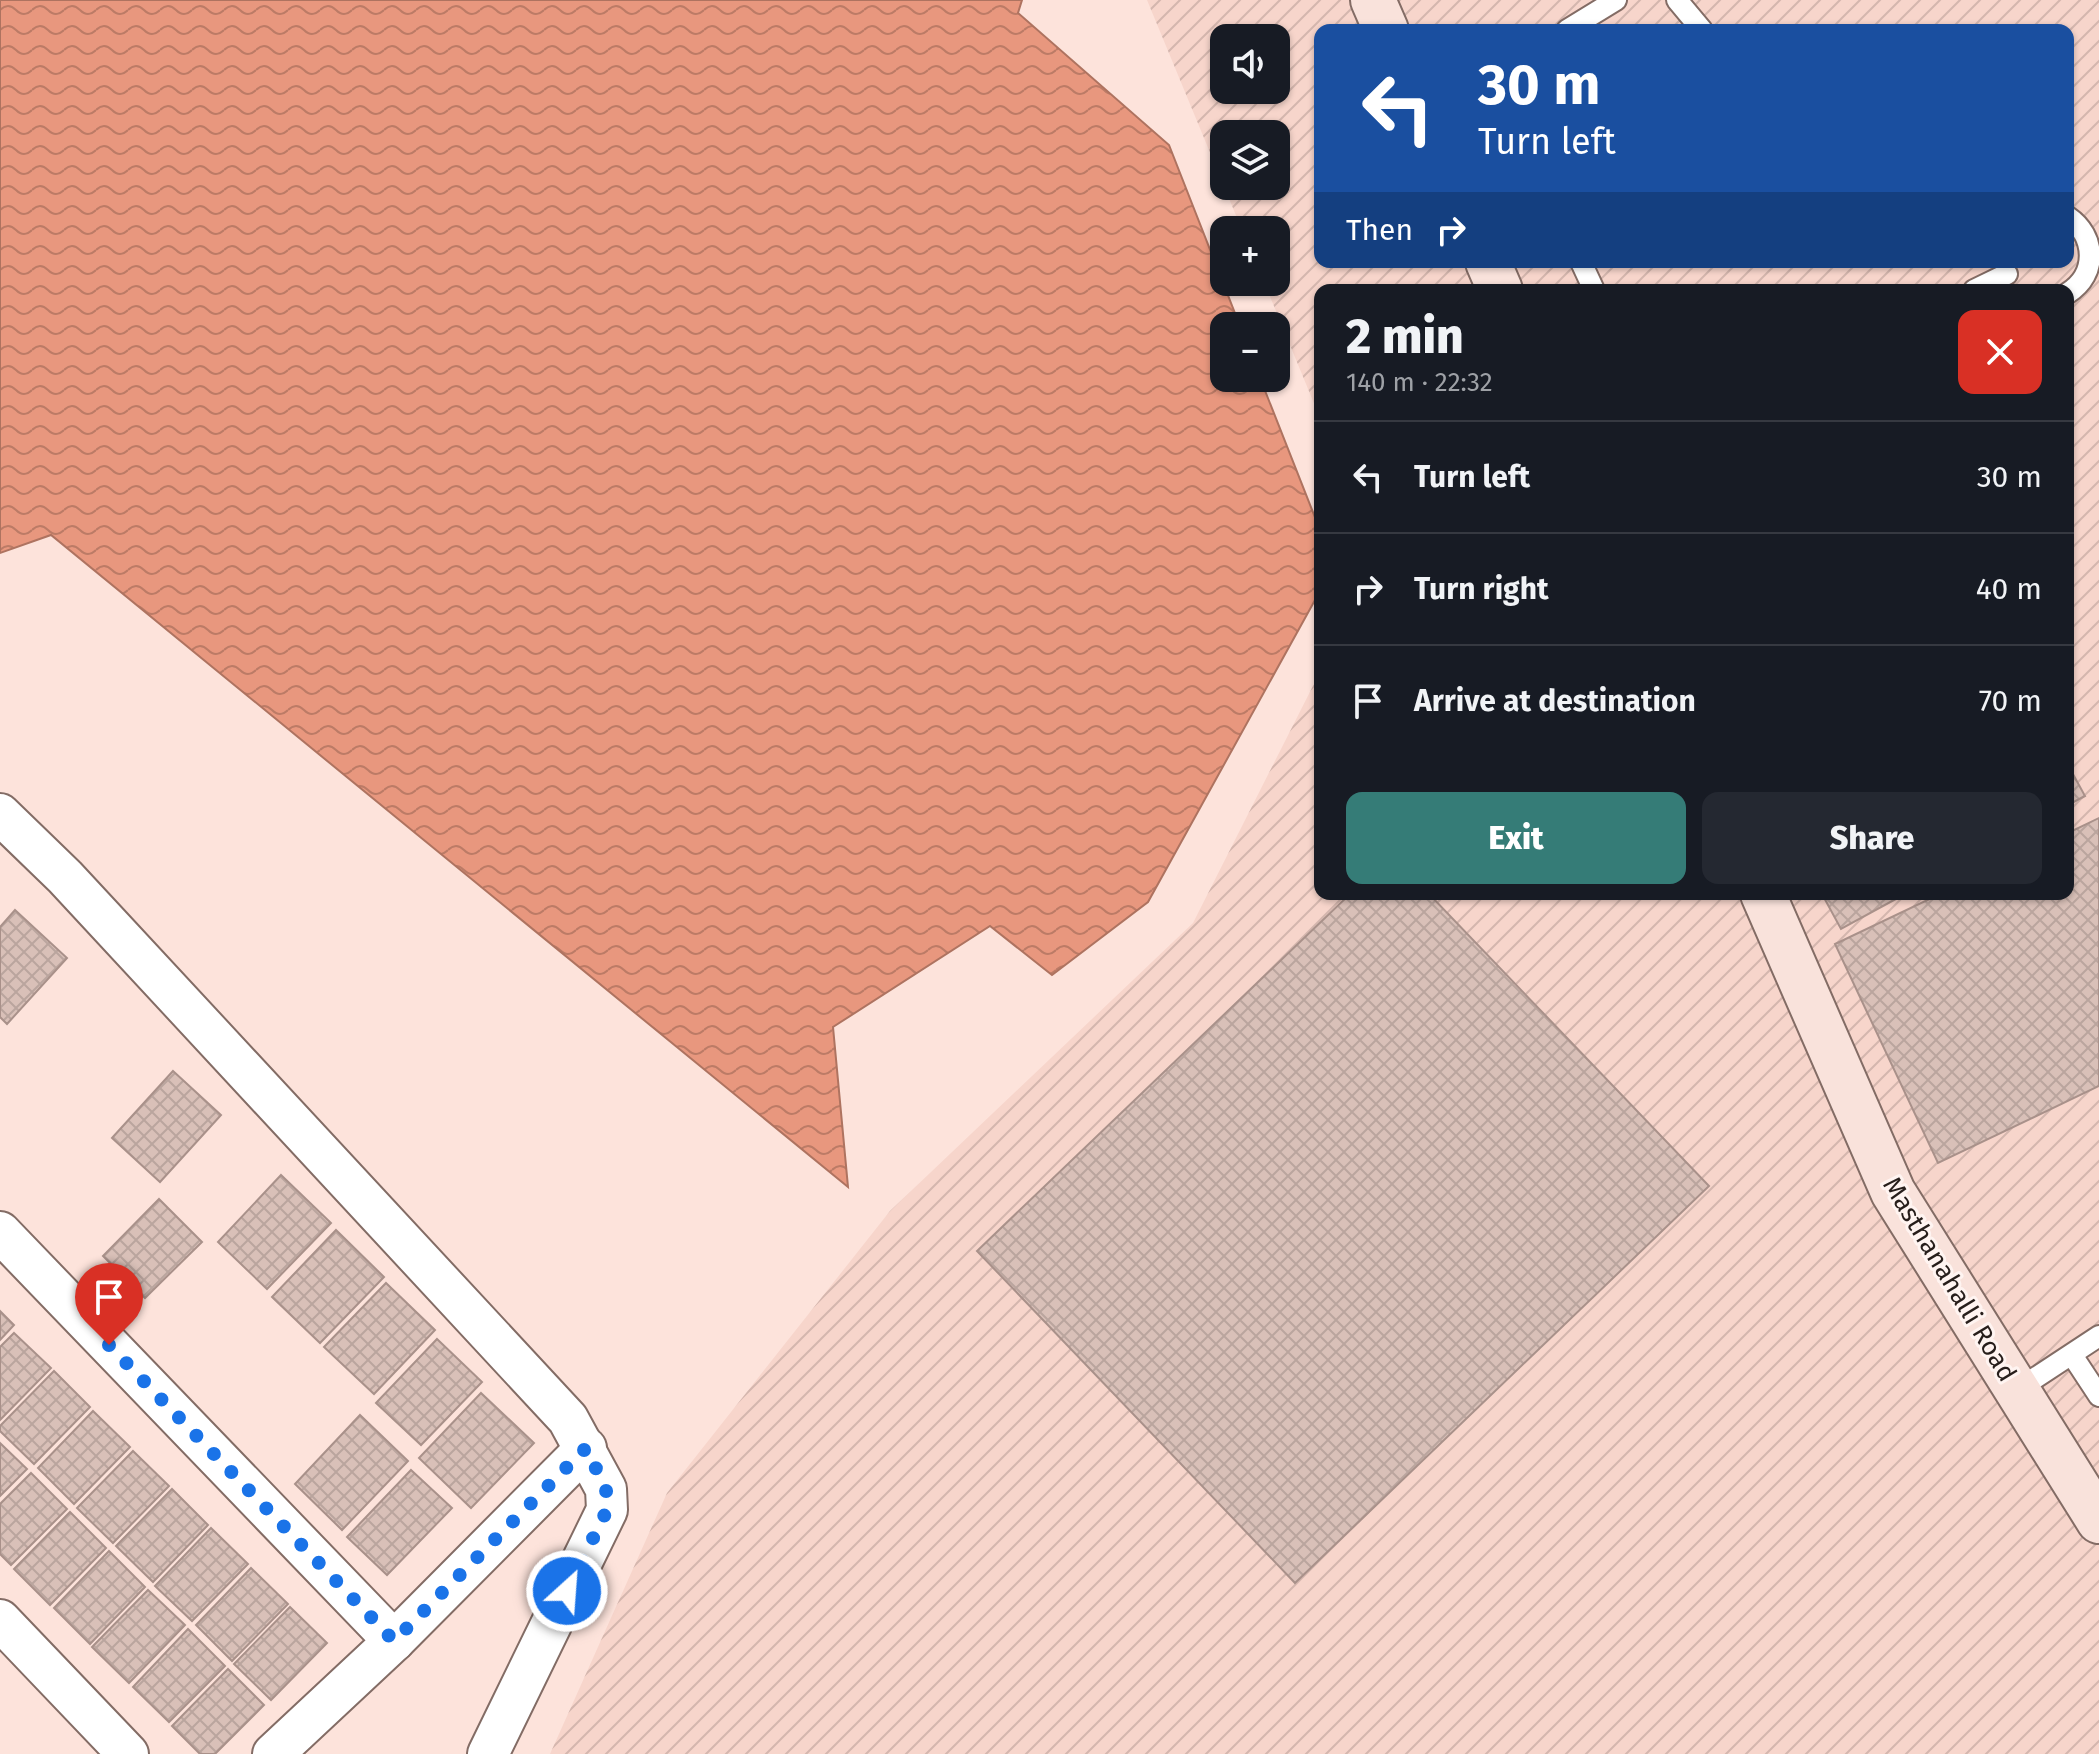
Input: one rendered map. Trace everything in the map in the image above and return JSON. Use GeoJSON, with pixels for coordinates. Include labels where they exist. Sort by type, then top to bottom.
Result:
{"type":"FeatureCollection","features":[{"type":"Feature","properties":{"kind":"street"},"geometry":{"type":"LineString","coordinates":[[1373,0],[1383,24]]}},
{"type":"Feature","properties":{"kind":"street"},"geometry":{"type":"LineString","coordinates":[[0,814],[65,877],[568,1419],[586,1448],[606,1489],[607,1510],[488,1754]]}},
{"type":"Feature","properties":{"kind":"street","name":"Masthanahalli Road"},"geometry":{"type":"LineString","coordinates":[[1766,900],[1893,1192],[2017,1390],[2094,1501]]}},
{"type":"Feature","properties":{"kind":"street"},"geometry":{"type":"LineString","coordinates":[[0,1232],[394,1641]]}},
{"type":"Feature","properties":{"kind":"street"},"geometry":{"type":"LineString","coordinates":[[273,1754],[394,1641],[586,1448]]}},
{"type":"Feature","properties":{"kind":"street"},"geometry":{"type":"LineString","coordinates":[[0,1620],[128,1754]]}},
{"type":"Feature","properties":{"kind":"lane"},"geometry":{"type":"LineString","coordinates":[[1577,24],[1616,0]]}},
{"type":"Feature","properties":{"kind":"lane"},"geometry":{"type":"LineString","coordinates":[[1677,0],[1697,24]]}},
{"type":"Feature","properties":{"kind":"lane"},"geometry":{"type":"LineString","coordinates":[[2074,222],[2088,240],[2091,254],[2089,269],[2074,288]]}},
{"type":"Feature","properties":{"kind":"lane"},"geometry":{"type":"LineString","coordinates":[[1983,284],[2006,268]]}},
{"type":"Feature","properties":{"kind":"lane"},"geometry":{"type":"LineString","coordinates":[[2017,1390],[2099,1336]]}},
{"type":"Feature","properties":{"kind":"lane"},"geometry":{"type":"LineString","coordinates":[[2072,1355],[2099,1396]]}},
{"type":"Feature","properties":{"kind":"shaded area"},"geometry":{"type":"Polygon","coordinates":[[[1147,0],[2099,0],[2099,1754],[550,1754],[667,1493],[890,1211],[1193,923],[1314,684],[1314,900],[2074,900],[2074,284],[1314,284],[1314,403],[1290,345],[1290,312],[1276,312],[1270,296],[1290,296],[1290,216],[1236,216],[1230,200],[1290,200],[1290,120],[1210,120],[1210,153],[1147,0]]]}},
{"type":"Feature","properties":{"kind":"water"},"geometry":{"type":"Polygon","coordinates":[[[0,0],[1022,0],[1018,13],[1169,145],[1210,250],[1210,296],[1228,296],[1235,312],[1210,312],[1210,392],[1266,392],[1314,515],[1314,602],[1148,902],[1052,975],[990,926],[833,1027],[848,1187],[51,535],[0,553],[0,0]]]}},
{"type":"Feature","properties":{"kind":"building"},"geometry":{"type":"Polygon","coordinates":[[[2074,776],[2085,796],[2074,802],[2074,776]]]}},
{"type":"Feature","properties":{"kind":"building"},"geometry":{"type":"Polygon","coordinates":[[[2099,818],[2099,1086],[1938,1163],[1835,944],[1927,900],[2074,900],[2074,830],[2099,818]]]}},
{"type":"Feature","properties":{"kind":"building"},"geometry":{"type":"Polygon","coordinates":[[[1344,900],[1435,900],[1709,1186],[1295,1583],[977,1251],[1344,900]]]}},
{"type":"Feature","properties":{"kind":"building"},"geometry":{"type":"Polygon","coordinates":[[[1825,900],[1894,900],[1841,929],[1825,900]]]}},
{"type":"Feature","properties":{"kind":"building"},"geometry":{"type":"Polygon","coordinates":[[[15,910],[67,958],[7,1024],[0,1017],[0,927],[15,910]]]}},
{"type":"Feature","properties":{"kind":"building"},"geometry":{"type":"Polygon","coordinates":[[[173,1071],[221,1115],[160,1182],[112,1138],[173,1071]]]}},
{"type":"Feature","properties":{"kind":"building"},"geometry":{"type":"Polygon","coordinates":[[[281,1175],[331,1223],[267,1289],[218,1242],[281,1175]]]}},
{"type":"Feature","properties":{"kind":"building"},"geometry":{"type":"Polygon","coordinates":[[[159,1199],[202,1242],[145,1298],[103,1256],[159,1199]]]}},
{"type":"Feature","properties":{"kind":"building"},"geometry":{"type":"Polygon","coordinates":[[[336,1230],[384,1277],[320,1343],[272,1297],[336,1230]]]}},
{"type":"Feature","properties":{"kind":"building"},"geometry":{"type":"Polygon","coordinates":[[[386,1283],[435,1330],[374,1394],[324,1347],[386,1283]]]}},
{"type":"Feature","properties":{"kind":"building"},"geometry":{"type":"Polygon","coordinates":[[[0,1311],[14,1325],[0,1340],[0,1311]]]}},
{"type":"Feature","properties":{"kind":"building"},"geometry":{"type":"Polygon","coordinates":[[[14,1333],[51,1368],[0,1420],[0,1347],[14,1333]]]}},
{"type":"Feature","properties":{"kind":"building"},"geometry":{"type":"Polygon","coordinates":[[[437,1339],[482,1382],[421,1445],[376,1403],[437,1339]]]}},
{"type":"Feature","properties":{"kind":"building"},"geometry":{"type":"Polygon","coordinates":[[[54,1371],[90,1407],[34,1464],[0,1431],[0,1426],[54,1371]]]}},
{"type":"Feature","properties":{"kind":"building"},"geometry":{"type":"Polygon","coordinates":[[[481,1393],[534,1443],[471,1508],[419,1458],[481,1393]]]}},
{"type":"Feature","properties":{"kind":"building"},"geometry":{"type":"Polygon","coordinates":[[[93,1411],[130,1447],[74,1504],[38,1468],[93,1411]]]}},
{"type":"Feature","properties":{"kind":"building"},"geometry":{"type":"Polygon","coordinates":[[[360,1415],[408,1461],[342,1530],[295,1484],[360,1415]]]}},
{"type":"Feature","properties":{"kind":"building"},"geometry":{"type":"Polygon","coordinates":[[[0,1443],[27,1469],[0,1496],[0,1443]]]}},
{"type":"Feature","properties":{"kind":"building"},"geometry":{"type":"Polygon","coordinates":[[[133,1451],[169,1486],[113,1543],[77,1508],[133,1451]]]}},
{"type":"Feature","properties":{"kind":"building"},"geometry":{"type":"Polygon","coordinates":[[[411,1470],[452,1508],[387,1575],[347,1537],[411,1470]]]}},
{"type":"Feature","properties":{"kind":"building"},"geometry":{"type":"Polygon","coordinates":[[[31,1473],[67,1509],[11,1565],[0,1554],[0,1504],[31,1473]]]}},
{"type":"Feature","properties":{"kind":"building"},"geometry":{"type":"Polygon","coordinates":[[[172,1489],[208,1525],[153,1582],[116,1546],[172,1489]]]}},
{"type":"Feature","properties":{"kind":"building"},"geometry":{"type":"Polygon","coordinates":[[[70,1512],[106,1548],[50,1605],[14,1569],[70,1512]]]}},
{"type":"Feature","properties":{"kind":"building"},"geometry":{"type":"Polygon","coordinates":[[[211,1528],[248,1564],[192,1621],[155,1586],[211,1528]]]}},
{"type":"Feature","properties":{"kind":"building"},"geometry":{"type":"Polygon","coordinates":[[[109,1551],[145,1587],[90,1644],[54,1608],[109,1551]]]}},
{"type":"Feature","properties":{"kind":"building"},"geometry":{"type":"Polygon","coordinates":[[[251,1568],[288,1604],[232,1661],[196,1625],[251,1568]]]}},
{"type":"Feature","properties":{"kind":"building"},"geometry":{"type":"Polygon","coordinates":[[[148,1590],[185,1625],[129,1683],[92,1647],[148,1590]]]}},
{"type":"Feature","properties":{"kind":"building"},"geometry":{"type":"Polygon","coordinates":[[[290,1607],[327,1643],[271,1700],[234,1664],[290,1607]]]}},
{"type":"Feature","properties":{"kind":"building"},"geometry":{"type":"Polygon","coordinates":[[[188,1629],[225,1666],[169,1722],[133,1687],[188,1629]]]}},
{"type":"Feature","properties":{"kind":"building"},"geometry":{"type":"Polygon","coordinates":[[[228,1669],[264,1705],[215,1754],[200,1754],[172,1726],[228,1669]]]}},
{"type":"Feature","properties":{"kind":"route"},"geometry":{"type":"LineString","coordinates":[[109,1345],[394,1641],[586,1448],[606,1489],[607,1510],[567,1591]]}}]}
